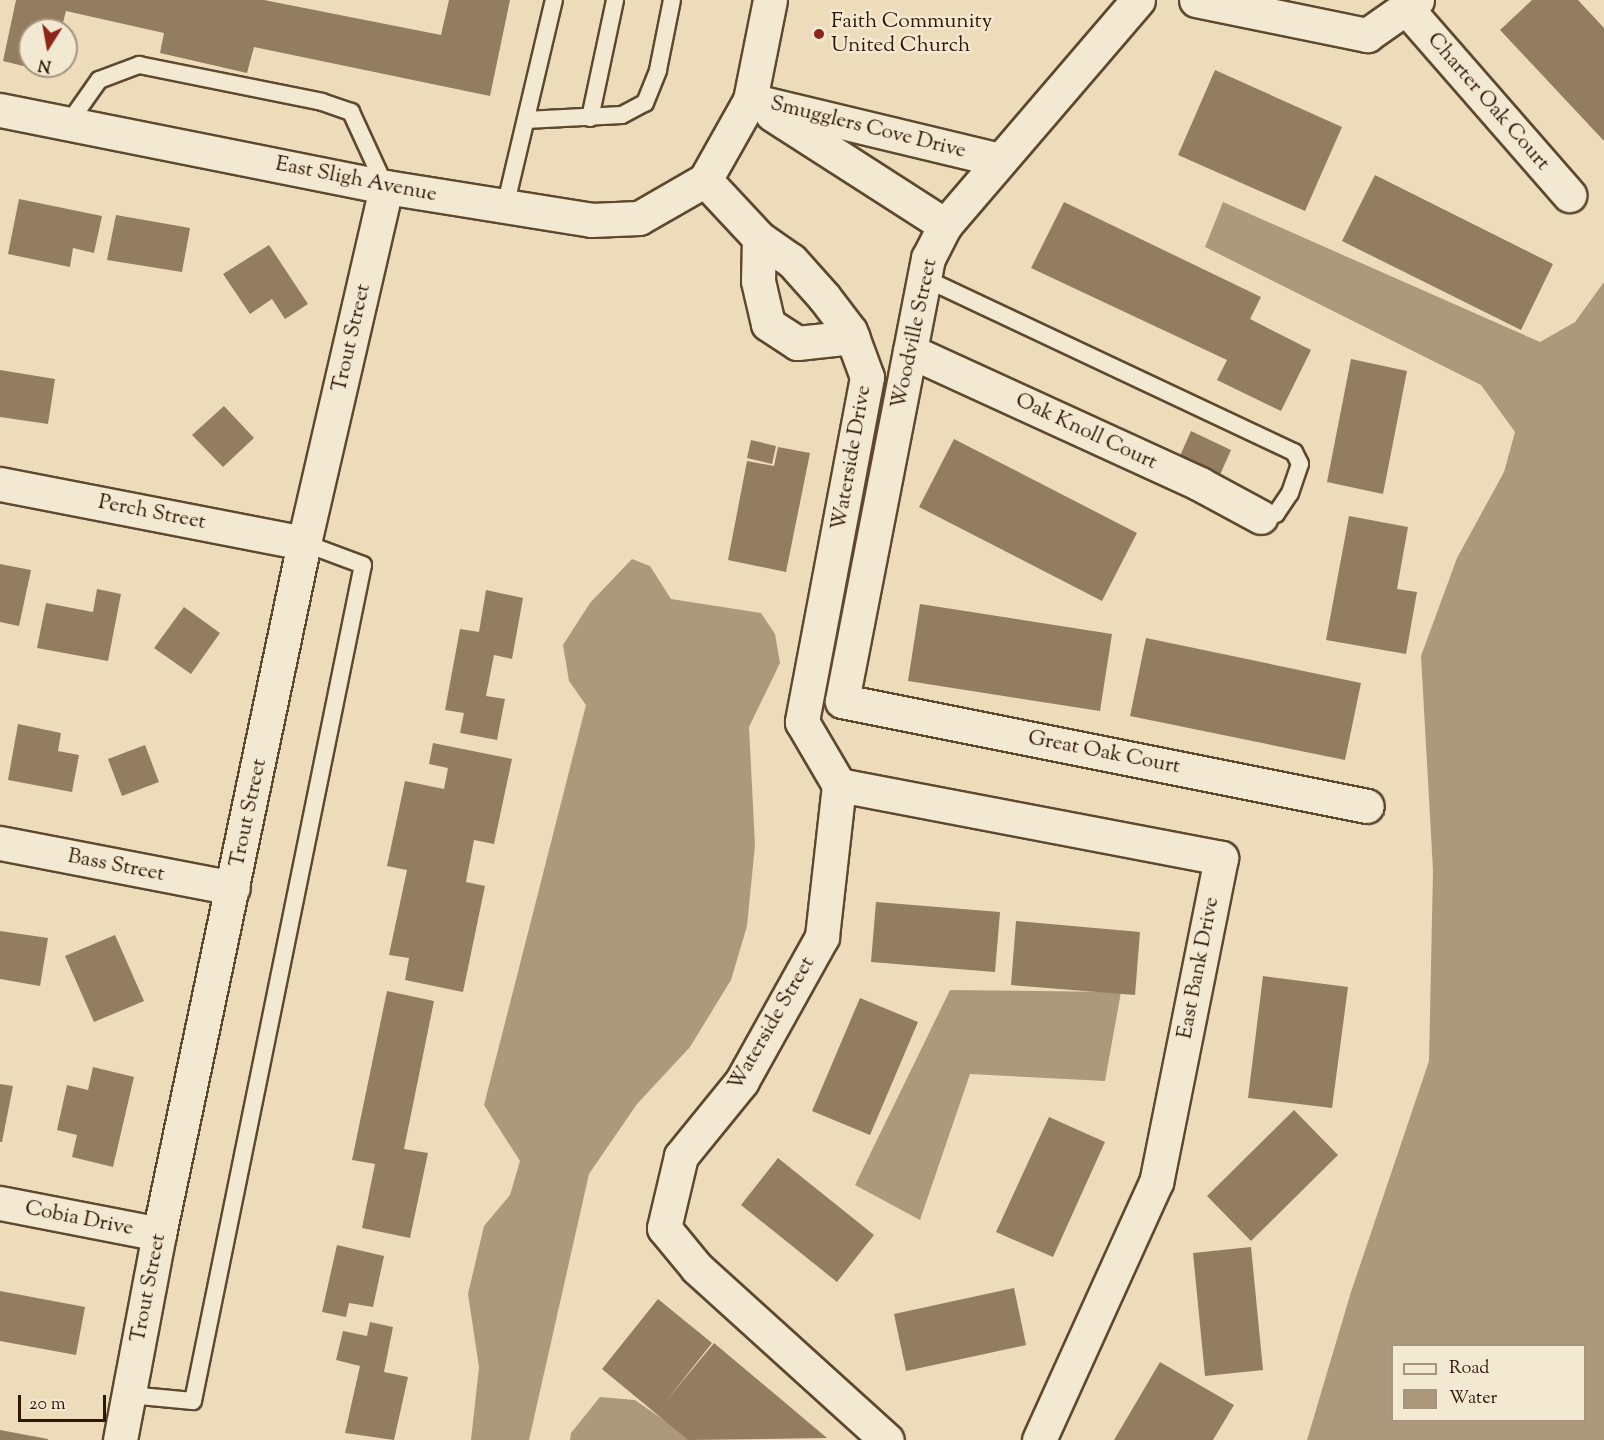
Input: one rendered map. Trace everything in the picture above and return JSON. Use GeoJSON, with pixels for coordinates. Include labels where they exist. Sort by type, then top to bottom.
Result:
{"type":"FeatureCollection","features":[{"type":"Feature","properties":{"kind":"street"},"geometry":{"type":"LineString","coordinates":[[705,180],[750,100],[770,0]]}},
{"type":"Feature","properties":{"kind":"street","name":"Woodville Street"},"geometry":{"type":"LineString","coordinates":[[842,701],[928,258],[945,225],[1138,0]]}},
{"type":"Feature","properties":{"kind":"street"},"geometry":{"type":"LineString","coordinates":[[1196,0],[1367,35],[1412,4]]}},
{"type":"Feature","properties":{"kind":"street","name":"Charter Oak Court"},"geometry":{"type":"LineString","coordinates":[[1412,4],[1569,195]]}},
{"type":"Feature","properties":{"kind":"street","name":"Smugglers Cove Drive"},"geometry":{"type":"LineString","coordinates":[[750,100],[1000,160]]}},
{"type":"Feature","properties":{"kind":"street","name":"Smugglers Cove Drive"},"geometry":{"type":"LineString","coordinates":[[750,100],[945,225]]}},
{"type":"Feature","properties":{"kind":"street","name":"East Sligh Avenue"},"geometry":{"type":"LineString","coordinates":[[0,110],[386,187],[591,220],[639,218],[705,180]]}},
{"type":"Feature","properties":{"kind":"street","name":"Waterside Drive"},"geometry":{"type":"LineString","coordinates":[[705,180],[759,238],[791,260],[824,297],[852,337],[867,376],[802,722],[839,785]]}},
{"type":"Feature","properties":{"kind":"street","name":"Trout Street"},"geometry":{"type":"LineString","coordinates":[[120,1440],[159,1234],[304,543],[386,187]]}},
{"type":"Feature","properties":{"kind":"street"},"geometry":{"type":"LineString","coordinates":[[759,238],[758,281],[768,324],[797,344],[852,337]]}},
{"type":"Feature","properties":{"kind":"street","name":"Oak Knoll Court"},"geometry":{"type":"LineString","coordinates":[[910,351],[1200,484],[1261,517]]}},
{"type":"Feature","properties":{"kind":"street","name":"Perch Street"},"geometry":{"type":"LineString","coordinates":[[0,484],[304,543]]}},
{"type":"Feature","properties":{"kind":"street","name":"Great Oak Court"},"geometry":{"type":"LineString","coordinates":[[842,701],[1367,806]]}},
{"type":"Feature","properties":{"kind":"street","name":"Waterside Street"},"geometry":{"type":"LineString","coordinates":[[839,785],[822,937],[742,1081],[681,1156],[664,1228],[697,1268],[887,1440]]}},
{"type":"Feature","properties":{"kind":"street","name":"East Bank Drive"},"geometry":{"type":"LineString","coordinates":[[839,785],[1221,858],[1156,1182],[1039,1440]]}},
{"type":"Feature","properties":{"kind":"street","name":"Bass Street"},"geometry":{"type":"LineString","coordinates":[[0,843],[233,888]]}},
{"type":"Feature","properties":{"kind":"street","name":"Cobia Drive"},"geometry":{"type":"LineString","coordinates":[[0,1203],[159,1234]]}},
{"type":"Feature","properties":{"kind":"lane"},"geometry":{"type":"LineString","coordinates":[[506,207],[554,0]]}},
{"type":"Feature","properties":{"kind":"lane"},"geometry":{"type":"LineString","coordinates":[[590,118],[615,0]]}},
{"type":"Feature","properties":{"kind":"lane"},"geometry":{"type":"LineString","coordinates":[[526,120],[622,115],[645,103],[658,70],[672,0]]}},
{"type":"Feature","properties":{"kind":"lane"},"geometry":{"type":"LineString","coordinates":[[68,124],[99,80],[139,65],[322,102],[351,112],[386,187]]}},
{"type":"Feature","properties":{"kind":"lane"},"geometry":{"type":"LineString","coordinates":[[924,278],[1294,452],[1300,464],[1290,492],[1276,514],[1261,517]]}},
{"type":"Feature","properties":{"kind":"lane"},"geometry":{"type":"LineString","coordinates":[[129,1395],[193,1401],[363,565],[304,543]]}},
{"type":"Feature","properties":{"kind":"water"},"geometry":{"type":"Polygon","coordinates":[[[1223,202],[1540,342],[1575,322],[1604,282],[1604,1440],[1307,1440],[1351,1292],[1429,1061],[1433,870],[1421,656],[1457,558],[1504,472],[1515,432],[1481,385],[1205,247],[1223,202]]]}},
{"type":"Feature","properties":{"kind":"water"},"geometry":{"type":"Polygon","coordinates":[[[632,559],[650,566],[671,599],[761,613],[775,634],[780,663],[749,727],[755,845],[747,926],[731,980],[690,1047],[637,1104],[589,1174],[529,1440],[471,1440],[479,1367],[468,1294],[484,1226],[510,1195],[520,1161],[484,1105],[586,705],[569,681],[563,645],[590,603],[632,559]]]}},
{"type":"Feature","properties":{"kind":"water"},"geometry":{"type":"Polygon","coordinates":[[[950,990],[1121,992],[1105,1081],[970,1074],[920,1220],[855,1185],[950,990]]]}},
{"type":"Feature","properties":{"kind":"water"},"geometry":{"type":"Polygon","coordinates":[[[600,1397],[635,1400],[693,1440],[570,1440],[571,1433],[600,1397]]]}},
{"type":"Feature","properties":{"kind":"building"},"geometry":{"type":"Polygon","coordinates":[[[16,0],[264,0],[441,35],[449,0],[510,0],[490,96],[254,47],[247,73],[160,53],[164,33],[66,11],[64,18],[18,18],[18,65],[3,61],[16,0]]]}},
{"type":"Feature","properties":{"kind":"building"},"geometry":{"type":"Polygon","coordinates":[[[1532,0],[1578,0],[1604,28],[1604,141],[1500,30],[1532,0]]]}},
{"type":"Feature","properties":{"kind":"building"},"geometry":{"type":"Polygon","coordinates":[[[1215,70],[1342,127],[1305,211],[1178,155],[1215,70]]]}},
{"type":"Feature","properties":{"kind":"building"},"geometry":{"type":"Polygon","coordinates":[[[1375,175],[1553,264],[1521,330],[1342,241],[1375,175]]]}},
{"type":"Feature","properties":{"kind":"building"},"geometry":{"type":"Polygon","coordinates":[[[19,199],[102,216],[94,253],[73,248],[70,267],[8,254],[19,199]]]}},
{"type":"Feature","properties":{"kind":"building"},"geometry":{"type":"Polygon","coordinates":[[[1064,202],[1261,297],[1250,319],[1311,350],[1281,411],[1217,380],[1227,360],[1031,268],[1064,202]]]}},
{"type":"Feature","properties":{"kind":"building"},"geometry":{"type":"Polygon","coordinates":[[[116,215],[190,228],[182,272],[107,260],[116,215]]]}},
{"type":"Feature","properties":{"kind":"building"},"geometry":{"type":"Polygon","coordinates":[[[269,245],[308,304],[285,319],[272,299],[250,314],[223,274],[269,245]]]}},
{"type":"Feature","properties":{"kind":"building"},"geometry":{"type":"Polygon","coordinates":[[[1351,359],[1407,371],[1383,494],[1327,482],[1351,359]]]}},
{"type":"Feature","properties":{"kind":"building"},"geometry":{"type":"Polygon","coordinates":[[[0,370],[55,379],[48,424],[0,417],[0,370]]]}},
{"type":"Feature","properties":{"kind":"building"},"geometry":{"type":"Polygon","coordinates":[[[224,406],[254,438],[223,467],[192,435],[224,406]]]}},
{"type":"Feature","properties":{"kind":"building"},"geometry":{"type":"Polygon","coordinates":[[[1191,431],[1231,450],[1219,477],[1179,458],[1191,431]]]}},
{"type":"Feature","properties":{"kind":"building"},"geometry":{"type":"Polygon","coordinates":[[[954,439],[1137,533],[1102,601],[919,507],[954,439]]]}},
{"type":"Feature","properties":{"kind":"building"},"geometry":{"type":"Polygon","coordinates":[[[751,440],[776,446],[772,464],[747,458],[751,440]]]}},
{"type":"Feature","properties":{"kind":"building"},"geometry":{"type":"Polygon","coordinates":[[[778,447],[810,453],[786,572],[728,560],[747,461],[774,466],[778,447]]]}},
{"type":"Feature","properties":{"kind":"building"},"geometry":{"type":"Polygon","coordinates":[[[1349,516],[1408,527],[1397,589],[1417,592],[1406,654],[1326,640],[1349,516]]]}},
{"type":"Feature","properties":{"kind":"building"},"geometry":{"type":"Polygon","coordinates":[[[0,564],[31,570],[19,626],[0,622],[0,564]]]}},
{"type":"Feature","properties":{"kind":"building"},"geometry":{"type":"Polygon","coordinates":[[[97,589],[121,594],[108,661],[37,648],[46,603],[93,612],[97,589]]]}},
{"type":"Feature","properties":{"kind":"building"},"geometry":{"type":"Polygon","coordinates":[[[486,590],[523,598],[512,659],[494,655],[486,696],[505,699],[497,740],[460,733],[464,713],[445,710],[460,629],[479,632],[486,590]]]}},
{"type":"Feature","properties":{"kind":"building"},"geometry":{"type":"Polygon","coordinates":[[[920,604],[1112,634],[1100,711],[908,681],[920,604]]]}},
{"type":"Feature","properties":{"kind":"building"},"geometry":{"type":"Polygon","coordinates":[[[184,607],[220,633],[191,674],[154,648],[184,607]]]}},
{"type":"Feature","properties":{"kind":"building"},"geometry":{"type":"Polygon","coordinates":[[[1146,638],[1361,683],[1345,760],[1130,716],[1146,638]]]}},
{"type":"Feature","properties":{"kind":"building"},"geometry":{"type":"Polygon","coordinates":[[[18,724],[61,733],[58,751],[79,755],[72,792],[8,780],[18,724]]]}},
{"type":"Feature","properties":{"kind":"building"},"geometry":{"type":"Polygon","coordinates":[[[433,743],[512,759],[494,844],[474,840],[466,882],[485,886],[463,992],[405,980],[409,958],[389,955],[407,870],[387,866],[405,781],[444,789],[448,768],[429,764],[433,743]]]}},
{"type":"Feature","properties":{"kind":"building"},"geometry":{"type":"Polygon","coordinates":[[[145,745],[159,782],[122,796],[108,759],[145,745]]]}},
{"type":"Feature","properties":{"kind":"building"},"geometry":{"type":"Polygon","coordinates":[[[876,902],[1000,912],[995,972],[871,962],[876,902]]]}},
{"type":"Feature","properties":{"kind":"building"},"geometry":{"type":"Polygon","coordinates":[[[1016,921],[1140,932],[1135,995],[1011,985],[1016,921]]]}},
{"type":"Feature","properties":{"kind":"building"},"geometry":{"type":"Polygon","coordinates":[[[0,931],[48,938],[40,986],[0,979],[0,931]]]}},
{"type":"Feature","properties":{"kind":"building"},"geometry":{"type":"Polygon","coordinates":[[[115,935],[144,1001],[94,1022],[65,956],[115,935]]]}},
{"type":"Feature","properties":{"kind":"building"},"geometry":{"type":"Polygon","coordinates":[[[1263,976],[1348,987],[1332,1108],[1248,1098],[1263,976]]]}},
{"type":"Feature","properties":{"kind":"building"},"geometry":{"type":"Polygon","coordinates":[[[387,991],[434,1001],[404,1149],[428,1153],[410,1238],[362,1228],[375,1164],[352,1160],[387,991]]]}},
{"type":"Feature","properties":{"kind":"building"},"geometry":{"type":"Polygon","coordinates":[[[860,998],[918,1022],[870,1135],[812,1111],[860,998]]]}},
{"type":"Feature","properties":{"kind":"building"},"geometry":{"type":"Polygon","coordinates":[[[93,1067],[134,1077],[113,1167],[72,1157],[77,1135],[57,1130],[67,1085],[88,1090],[93,1067]]]}},
{"type":"Feature","properties":{"kind":"building"},"geometry":{"type":"Polygon","coordinates":[[[0,1084],[13,1086],[2,1142],[0,1142],[0,1084]]]}},
{"type":"Feature","properties":{"kind":"building"},"geometry":{"type":"Polygon","coordinates":[[[1294,1110],[1338,1155],[1251,1241],[1207,1196],[1294,1110]]]}},
{"type":"Feature","properties":{"kind":"building"},"geometry":{"type":"Polygon","coordinates":[[[1049,1117],[1105,1142],[1053,1257],[996,1232],[1049,1117]]]}},
{"type":"Feature","properties":{"kind":"building"},"geometry":{"type":"Polygon","coordinates":[[[778,1158],[874,1235],[837,1282],[741,1205],[778,1158]]]}},
{"type":"Feature","properties":{"kind":"building"},"geometry":{"type":"Polygon","coordinates":[[[337,1245],[384,1256],[373,1307],[349,1303],[346,1317],[322,1312],[337,1245]]]}},
{"type":"Feature","properties":{"kind":"building"},"geometry":{"type":"Polygon","coordinates":[[[1251,1247],[1263,1370],[1205,1376],[1193,1253],[1251,1247]]]}},
{"type":"Feature","properties":{"kind":"building"},"geometry":{"type":"Polygon","coordinates":[[[1014,1288],[1026,1345],[906,1371],[894,1314],[1014,1288]]]}},
{"type":"Feature","properties":{"kind":"building"},"geometry":{"type":"Polygon","coordinates":[[[0,1291],[85,1307],[76,1355],[0,1341],[0,1291]]]}},
{"type":"Feature","properties":{"kind":"building"},"geometry":{"type":"Polygon","coordinates":[[[658,1299],[712,1343],[666,1401],[714,1343],[827,1438],[688,1440],[602,1369],[658,1299]]]}},
{"type":"Feature","properties":{"kind":"building"},"geometry":{"type":"Polygon","coordinates":[[[370,1322],[393,1327],[384,1372],[408,1377],[394,1440],[345,1433],[360,1366],[336,1360],[343,1331],[367,1336],[370,1322]]]}},
{"type":"Feature","properties":{"kind":"building"},"geometry":{"type":"Polygon","coordinates":[[[1160,1362],[1234,1405],[1213,1440],[1114,1440],[1160,1362]]]}},
{"type":"Feature","properties":{"kind":"building"},"geometry":{"type":"Polygon","coordinates":[[[0,1430],[48,1439],[48,1440],[0,1440],[0,1430]]]}},
{"type":"Feature","properties":{"kind":"place","name":"Faith Community United Church"},"geometry":{"type":"Point","coordinates":[819,34]}}]}
